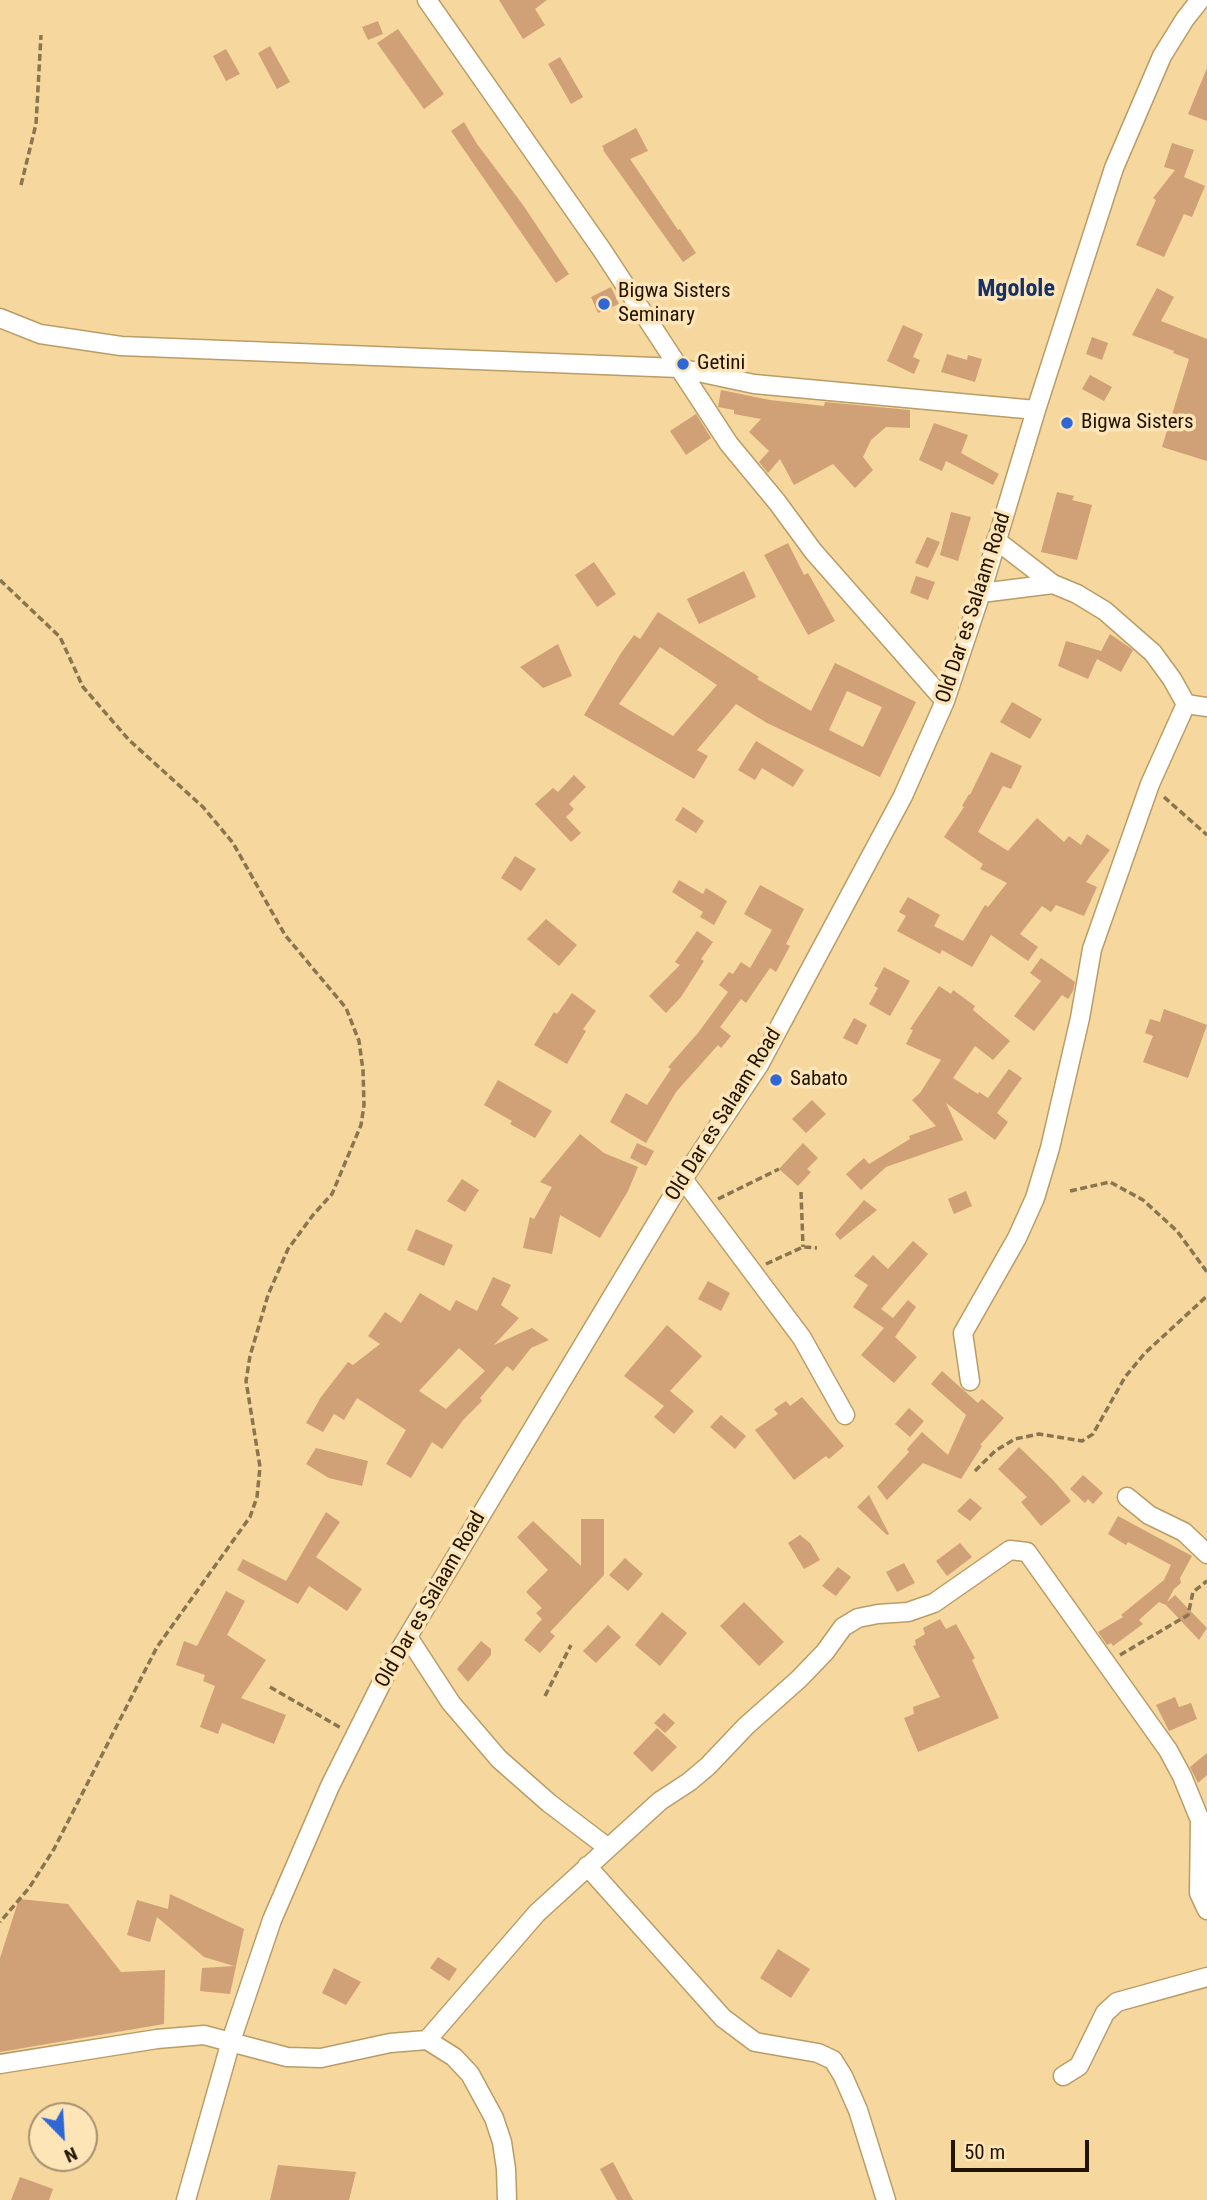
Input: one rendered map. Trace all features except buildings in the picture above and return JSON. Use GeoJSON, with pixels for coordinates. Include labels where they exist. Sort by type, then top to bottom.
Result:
{"type":"FeatureCollection","features":[{"type":"Feature","properties":{"kind":"street"},"geometry":{"type":"LineString","coordinates":[[427,0],[602,250],[729,444],[813,551],[944,701]]}},
{"type":"Feature","properties":{"kind":"street","name":"Old Dar es Salaam Road"},"geometry":{"type":"LineString","coordinates":[[186,2200],[231,2041],[272,1920],[306,1839],[355,1736],[408,1637],[683,1180],[759,1065],[903,796],[944,701],[981,593],[1036,410],[1114,168],[1162,55],[1200,0]]}},
{"type":"Feature","properties":{"kind":"street"},"geometry":{"type":"LineString","coordinates":[[0,318],[40,334],[121,346],[679,368],[754,384],[1036,410]]}},
{"type":"Feature","properties":{"kind":"street"},"geometry":{"type":"LineString","coordinates":[[996,540],[1053,584],[1077,594],[1105,611],[1153,653],[1172,679],[1185,704]]}},
{"type":"Feature","properties":{"kind":"street"},"geometry":{"type":"LineString","coordinates":[[981,593],[1053,584]]}},
{"type":"Feature","properties":{"kind":"street"},"geometry":{"type":"LineString","coordinates":[[1185,704],[1207,707]]}},
{"type":"Feature","properties":{"kind":"street"},"geometry":{"type":"LineString","coordinates":[[970,1381],[963,1333],[1017,1238],[1035,1198],[1050,1148],[1080,1018],[1092,949],[1150,784],[1185,704]]}},
{"type":"Feature","properties":{"kind":"street"},"geometry":{"type":"LineString","coordinates":[[683,1180],[802,1338],[845,1415]]}},
{"type":"Feature","properties":{"kind":"street"},"geometry":{"type":"LineString","coordinates":[[1127,1497],[1149,1515],[1184,1532],[1207,1554]]}},
{"type":"Feature","properties":{"kind":"street"},"geometry":{"type":"LineString","coordinates":[[427,2040],[537,1913],[660,1801],[689,1783],[708,1766],[746,1726],[799,1679],[825,1652],[843,1627],[858,1618],[908,1612],[934,1602],[1010,1550],[1027,1552],[1168,1751],[1182,1776],[1200,1820],[1199,1893],[1207,1910]]}},
{"type":"Feature","properties":{"kind":"street"},"geometry":{"type":"LineString","coordinates":[[408,1637],[452,1703],[499,1759],[607,1847]]}},
{"type":"Feature","properties":{"kind":"street"},"geometry":{"type":"LineString","coordinates":[[586,1866],[723,2018],[755,2042],[818,2053],[833,2060],[844,2076],[858,2110],[887,2200]]}},
{"type":"Feature","properties":{"kind":"street"},"geometry":{"type":"LineString","coordinates":[[1063,2076],[1079,2066],[1105,2013],[1117,2002],[1207,1977]]}},
{"type":"Feature","properties":{"kind":"street"},"geometry":{"type":"LineString","coordinates":[[0,2064],[157,2039],[204,2035],[287,2057],[321,2058],[390,2043],[427,2040],[454,2057],[470,2074],[494,2118],[505,2155],[507,2200]]}},
{"type":"Feature","properties":{"kind":"path"},"geometry":{"type":"LineString","coordinates":[[21,185],[36,124],[41,35]]}},
{"type":"Feature","properties":{"kind":"path"},"geometry":{"type":"LineString","coordinates":[[0,580],[60,637],[83,687],[129,740],[203,807],[233,843],[285,935],[346,1008],[359,1041],[364,1105],[361,1125],[332,1194],[288,1249],[268,1295],[250,1356],[246,1381],[260,1467],[257,1497],[250,1517],[157,1647],[54,1849],[29,1888],[0,1922]]}},
{"type":"Feature","properties":{"kind":"path"},"geometry":{"type":"LineString","coordinates":[[1150,784],[1207,835]]}},
{"type":"Feature","properties":{"kind":"path"},"geometry":{"type":"LineString","coordinates":[[704,1206],[779,1169]]}},
{"type":"Feature","properties":{"kind":"path"},"geometry":{"type":"LineString","coordinates":[[1070,1191],[1110,1182],[1143,1200],[1177,1231],[1207,1272]]}},
{"type":"Feature","properties":{"kind":"path"},"geometry":{"type":"LineString","coordinates":[[801,1192],[803,1247]]}},
{"type":"Feature","properties":{"kind":"path"},"geometry":{"type":"LineString","coordinates":[[752,1271],[803,1247],[817,1248]]}},
{"type":"Feature","properties":{"kind":"path"},"geometry":{"type":"LineString","coordinates":[[975,1471],[995,1451],[1015,1439],[1039,1434],[1082,1441],[1093,1434],[1125,1377],[1145,1353],[1207,1296]]}},
{"type":"Feature","properties":{"kind":"path"},"geometry":{"type":"LineString","coordinates":[[1105,1664],[1188,1615],[1193,1592],[1207,1581]]}},
{"type":"Feature","properties":{"kind":"path"},"geometry":{"type":"LineString","coordinates":[[545,1696],[571,1646]]}},
{"type":"Feature","properties":{"kind":"path"},"geometry":{"type":"LineString","coordinates":[[270,1687],[355,1736]]}},
{"type":"Feature","properties":{"kind":"place","name":"Bigwa Sisters Seminary"},"geometry":{"type":"Point","coordinates":[604,304]}},
{"type":"Feature","properties":{"kind":"place","name":"Getini"},"geometry":{"type":"Point","coordinates":[683,364]}},
{"type":"Feature","properties":{"kind":"place","name":"Bigwa Sisters"},"geometry":{"type":"Point","coordinates":[1067,423]}},
{"type":"Feature","properties":{"kind":"place","name":"Sabato"},"geometry":{"type":"Point","coordinates":[776,1080]}},
{"type":"Feature","properties":{"kind":"district","name":"Mgolole"},"geometry":{"type":"Point","coordinates":[1016,290]}}]}
